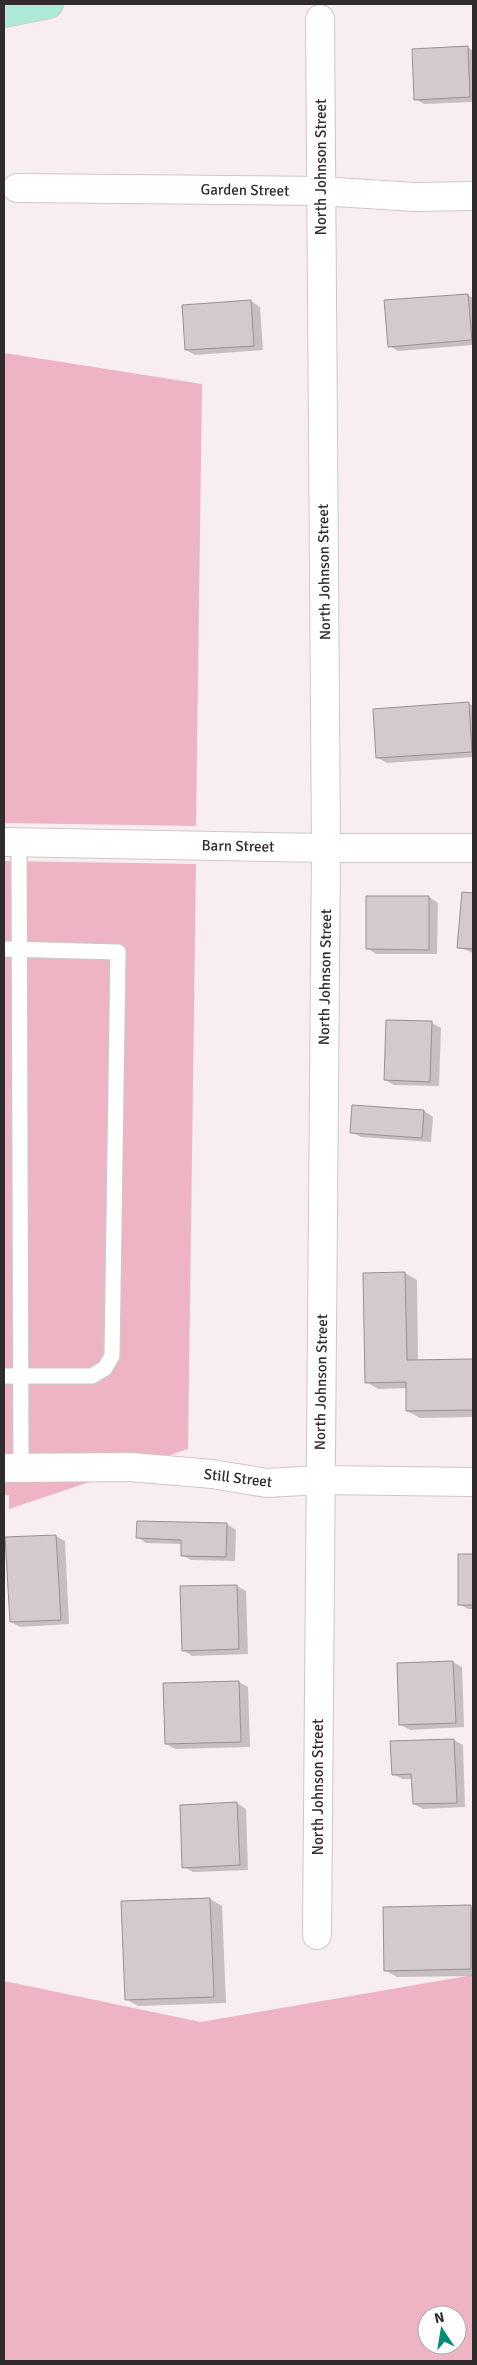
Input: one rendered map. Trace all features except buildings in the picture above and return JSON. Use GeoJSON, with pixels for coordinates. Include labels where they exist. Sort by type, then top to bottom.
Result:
{"type":"FeatureCollection","features":[{"type":"Feature","properties":{"kind":"main road"},"geometry":{"type":"LineString","coordinates":[[4,14],[49,4]]}},
{"type":"Feature","properties":{"kind":"street","name":"North Johnson Street"},"geometry":{"type":"LineString","coordinates":[[316,1935],[326,848],[320,20]]}},
{"type":"Feature","properties":{"kind":"street","name":"Garden Street"},"geometry":{"type":"LineString","coordinates":[[17,188],[320,191],[415,197],[473,196]]}},
{"type":"Feature","properties":{"kind":"street","name":"Barn Street"},"geometry":{"type":"LineString","coordinates":[[11,842],[326,848],[473,848]]}},
{"type":"Feature","properties":{"kind":"street","name":"Still Street"},"geometry":{"type":"LineString","coordinates":[[12,1468],[130,1467],[212,1474],[268,1483],[320,1480],[473,1482]]}},
{"type":"Feature","properties":{"kind":"lane"},"geometry":{"type":"LineString","coordinates":[[11,842],[11,949],[21,1376],[12,1468]]}},
{"type":"Feature","properties":{"kind":"lane"},"geometry":{"type":"LineString","coordinates":[[4,1376],[92,1376],[105,1368],[112,1356],[118,952],[11,949]]}},
{"type":"Feature","properties":{"kind":"shaded area"},"geometry":{"type":"Polygon","coordinates":[[[4,353],[202,384],[196,826],[4,823],[4,353]]]}},
{"type":"Feature","properties":{"kind":"shaded area"},"geometry":{"type":"Polygon","coordinates":[[[4,861],[196,864],[188,1449],[9,1509],[9,1495],[4,1495],[4,861]]]}},
{"type":"Feature","properties":{"kind":"shaded area"},"geometry":{"type":"Polygon","coordinates":[[[473,1975],[473,2361],[4,2361],[4,1981],[201,2022],[473,1975]]]}}]}
